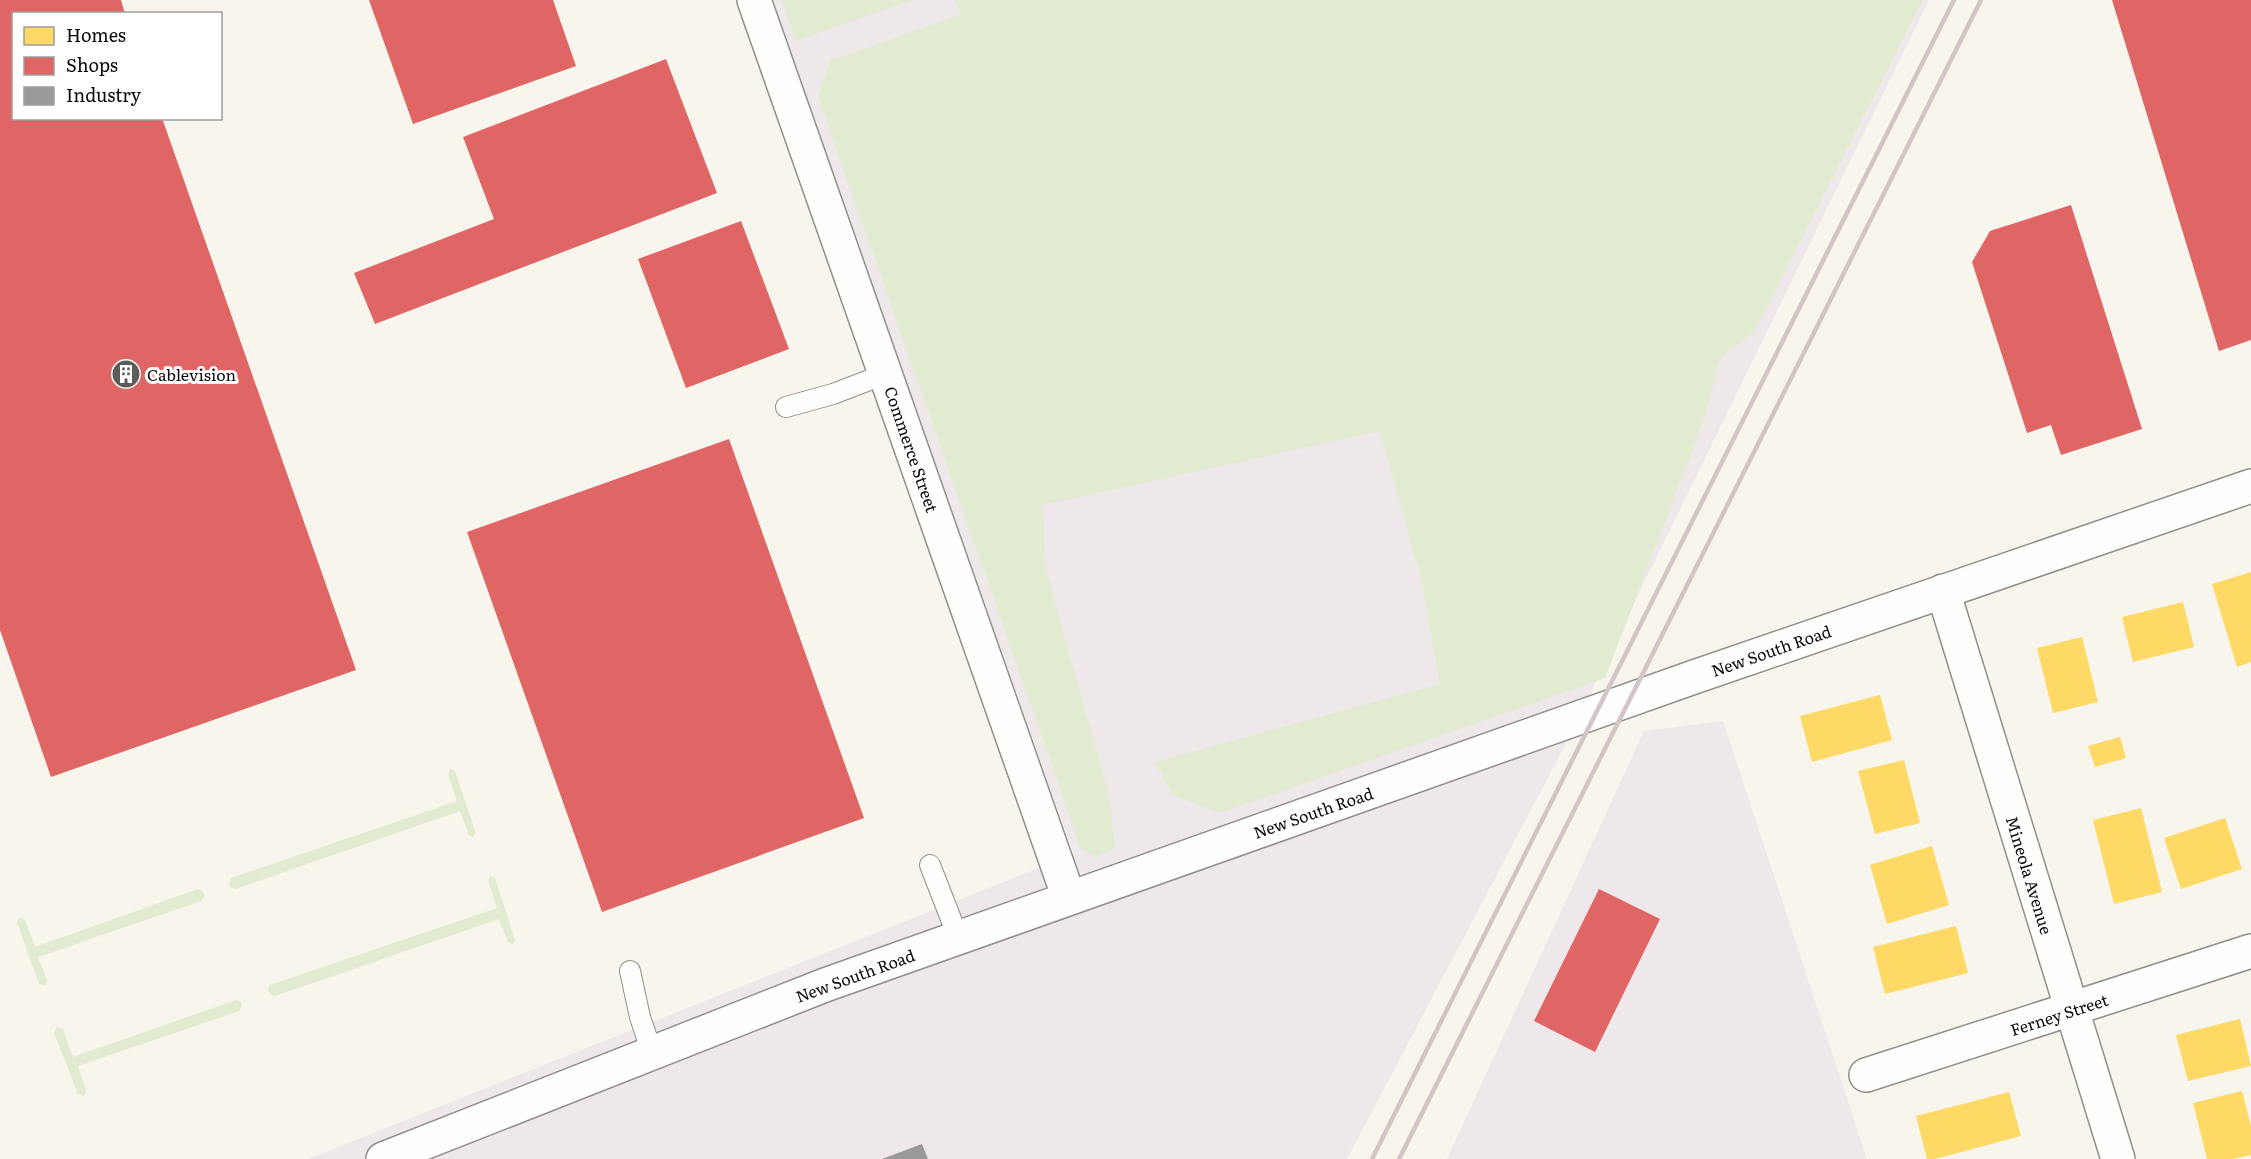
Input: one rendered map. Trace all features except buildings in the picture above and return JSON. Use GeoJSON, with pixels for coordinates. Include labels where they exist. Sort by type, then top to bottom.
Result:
{"type":"FeatureCollection","features":[{"type":"Feature","properties":{"kind":"street","name":"Commerce Street"},"geometry":{"type":"LineString","coordinates":[[754,0],[1069,898]]}},
{"type":"Feature","properties":{"kind":"street","name":"New South Road"},"geometry":{"type":"LineString","coordinates":[[382,1159],[825,985],[957,937],[1943,591],[2251,486]]}},
{"type":"Feature","properties":{"kind":"street","name":"Mineola Avenue"},"geometry":{"type":"LineString","coordinates":[[1943,591],[2118,1159]]}},
{"type":"Feature","properties":{"kind":"street","name":"Ferney Street"},"geometry":{"type":"LineString","coordinates":[[1866,1075],[2251,951]]}},
{"type":"Feature","properties":{"kind":"lane"},"geometry":{"type":"LineString","coordinates":[[786,406],[833,394],[885,374]]}},
{"type":"Feature","properties":{"kind":"lane"},"geometry":{"type":"LineString","coordinates":[[930,865],[957,937]]}},
{"type":"Feature","properties":{"kind":"lane"},"geometry":{"type":"LineString","coordinates":[[630,971],[640,1017],[652,1053]]}},
{"type":"Feature","properties":{"kind":"shaded area"},"geometry":{"type":"Polygon","coordinates":[[[770,0],[1929,0],[1560,755],[1347,1159],[308,1159],[1074,854],[770,0]]]}},
{"type":"Feature","properties":{"kind":"shaded area"},"geometry":{"type":"Polygon","coordinates":[[[1723,721],[1867,1159],[1447,1159],[1644,731],[1723,721]]]}},
{"type":"Feature","properties":{"kind":"green space"},"geometry":{"type":"Polygon","coordinates":[[[782,0],[912,0],[796,41],[782,0]]]}},
{"type":"Feature","properties":{"kind":"green space"},"geometry":{"type":"Polygon","coordinates":[[[955,0],[1923,0],[1754,332],[1721,357],[1702,425],[1605,678],[1220,813],[1172,795],[1155,762],[1440,684],[1422,582],[1380,431],[1043,505],[1045,567],[1109,796],[1115,848],[1096,857],[1081,848],[818,96],[830,61],[960,15],[955,0]]]}},
{"type":"Feature","properties":{"kind":"green space"},"geometry":{"type":"Polygon","coordinates":[[[450,768],[455,771],[476,833],[473,837],[469,835],[460,811],[235,889],[230,887],[231,878],[457,801],[448,774],[450,768]]]}},
{"type":"Feature","properties":{"kind":"green space"},"geometry":{"type":"Polygon","coordinates":[[[490,876],[495,878],[515,940],[512,945],[508,942],[499,919],[275,996],[270,994],[268,990],[270,985],[497,908],[488,881],[490,876]]]}},
{"type":"Feature","properties":{"kind":"green space"},"geometry":{"type":"Polygon","coordinates":[[[198,889],[205,896],[201,901],[38,957],[47,981],[45,985],[39,984],[17,922],[20,917],[25,920],[35,947],[198,889]]]}},
{"type":"Feature","properties":{"kind":"green space"},"geometry":{"type":"Polygon","coordinates":[[[236,1000],[241,1002],[242,1006],[239,1011],[78,1066],[86,1091],[84,1096],[78,1094],[54,1033],[57,1027],[63,1029],[73,1057],[236,1000]]]}},
{"type":"Feature","properties":{"kind":"railway"},"geometry":{"type":"LineString","coordinates":[[1372,1159],[1954,0]]}},
{"type":"Feature","properties":{"kind":"railway"},"geometry":{"type":"LineString","coordinates":[[1399,1159],[1981,0]]}},
{"type":"Feature","properties":{"kind":"place","name":"Cablevision"},"geometry":{"type":"Point","coordinates":[126,374]}}]}
